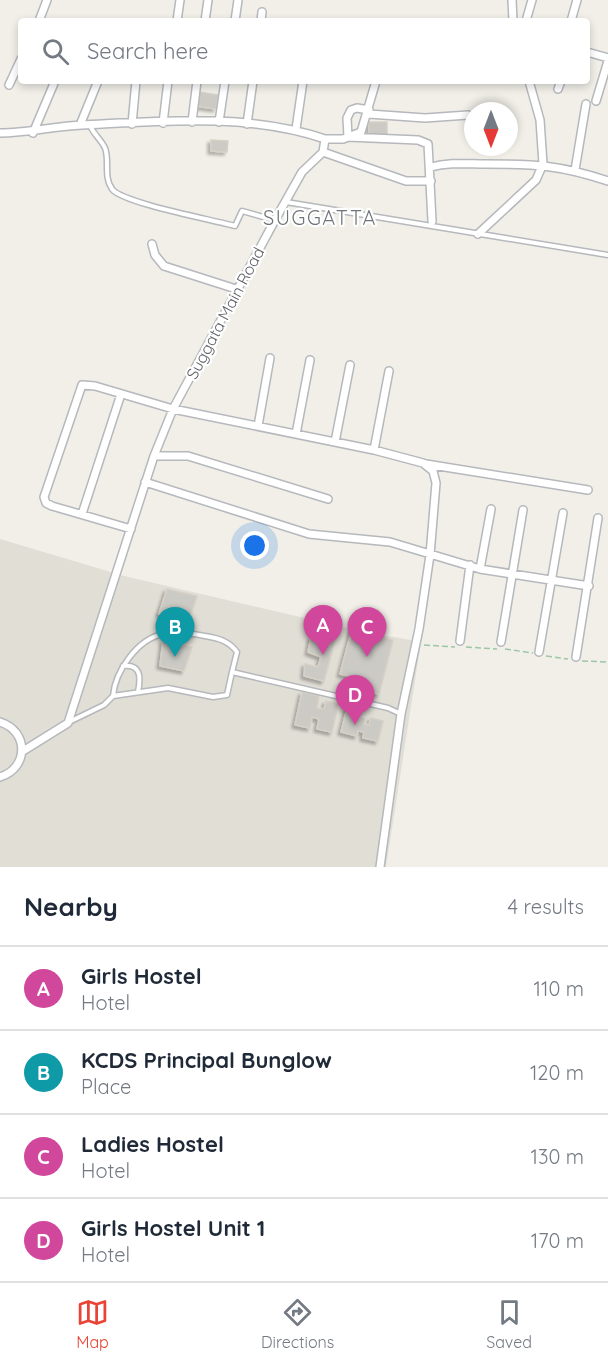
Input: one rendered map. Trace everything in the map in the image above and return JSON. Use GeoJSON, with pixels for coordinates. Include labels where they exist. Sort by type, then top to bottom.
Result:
{"type":"FeatureCollection","features":[{"type":"Feature","properties":{"kind":"street"},"geometry":{"type":"LineString","coordinates":[[40,18],[47,0]]}},
{"type":"Feature","properties":{"kind":"street"},"geometry":{"type":"LineString","coordinates":[[177,18],[180,0]]}},
{"type":"Feature","properties":{"kind":"street"},"geometry":{"type":"LineString","coordinates":[[205,18],[208,0]]}},
{"type":"Feature","properties":{"kind":"street"},"geometry":{"type":"LineString","coordinates":[[235,18],[238,0]]}},
{"type":"Feature","properties":{"kind":"street"},"geometry":{"type":"LineString","coordinates":[[512,0],[513,18]]}},
{"type":"Feature","properties":{"kind":"street"},"geometry":{"type":"LineString","coordinates":[[527,18],[532,0]]}},
{"type":"Feature","properties":{"kind":"street"},"geometry":{"type":"LineString","coordinates":[[572,18],[577,0]]}},
{"type":"Feature","properties":{"kind":"street"},"geometry":{"type":"LineString","coordinates":[[261,18],[262,12]]}},
{"type":"Feature","properties":{"kind":"street"},"geometry":{"type":"LineString","coordinates":[[590,53],[608,59],[596,101]]}},
{"type":"Feature","properties":{"kind":"street"},"geometry":{"type":"LineString","coordinates":[[9,85],[18,66]]}},
{"type":"Feature","properties":{"kind":"street"},"geometry":{"type":"LineString","coordinates":[[33,133],[53,84]]}},
{"type":"Feature","properties":{"kind":"street"},"geometry":{"type":"LineString","coordinates":[[80,125],[97,84]]}},
{"type":"Feature","properties":{"kind":"street"},"geometry":{"type":"LineString","coordinates":[[132,124],[136,84]]}},
{"type":"Feature","properties":{"kind":"street"},"geometry":{"type":"LineString","coordinates":[[163,123],[168,84]]}},
{"type":"Feature","properties":{"kind":"street"},"geometry":{"type":"LineString","coordinates":[[192,122],[197,84]]}},
{"type":"Feature","properties":{"kind":"street"},"geometry":{"type":"LineString","coordinates":[[219,122],[225,84]]}},
{"type":"Feature","properties":{"kind":"street"},"geometry":{"type":"LineString","coordinates":[[247,124],[253,84]]}},
{"type":"Feature","properties":{"kind":"street"},"geometry":{"type":"LineString","coordinates":[[296,129],[303,84]]}},
{"type":"Feature","properties":{"kind":"street"},"geometry":{"type":"LineString","coordinates":[[348,137],[361,132],[369,112],[375,84]]}},
{"type":"Feature","properties":{"kind":"street"},"geometry":{"type":"LineString","coordinates":[[478,234],[536,180],[543,164],[540,120],[530,84]]}},
{"type":"Feature","properties":{"kind":"street"},"geometry":{"type":"LineString","coordinates":[[558,89],[560,84]]}},
{"type":"Feature","properties":{"kind":"street"},"geometry":{"type":"LineString","coordinates":[[574,170],[586,104]]}},
{"type":"Feature","properties":{"kind":"street"},"geometry":{"type":"LineString","coordinates":[[348,137],[347,118],[351,110],[357,108],[369,112],[425,118],[464,116]]}},
{"type":"Feature","properties":{"kind":"street"},"geometry":{"type":"LineString","coordinates":[[0,133],[33,133],[80,125],[219,122],[296,129],[325,139],[348,137],[425,141],[430,147],[432,221]]}},
{"type":"Feature","properties":{"kind":"street"},"geometry":{"type":"LineString","coordinates":[[325,139],[323,152],[406,181],[431,181]]}},
{"type":"Feature","properties":{"kind":"street","name":"Suggata Main Road"},"geometry":{"type":"LineString","coordinates":[[68,723],[154,456],[173,409],[302,172],[323,152]]}},
{"type":"Feature","properties":{"kind":"street"},"geometry":{"type":"LineString","coordinates":[[431,167],[448,163],[543,164],[574,170],[608,181]]}},
{"type":"Feature","properties":{"kind":"street"},"geometry":{"type":"LineString","coordinates":[[152,244],[155,255],[164,266],[236,290]]}},
{"type":"Feature","properties":{"kind":"street"},"geometry":{"type":"LineString","coordinates":[[258,426],[270,358]]}},
{"type":"Feature","properties":{"kind":"street"},"geometry":{"type":"LineString","coordinates":[[296,434],[310,360]]}},
{"type":"Feature","properties":{"kind":"street"},"geometry":{"type":"LineString","coordinates":[[335,442],[350,365]]}},
{"type":"Feature","properties":{"kind":"street"},"geometry":{"type":"LineString","coordinates":[[374,450],[389,372]]}},
{"type":"Feature","properties":{"kind":"street"},"geometry":{"type":"LineString","coordinates":[[131,529],[52,506],[44,497],[78,390],[82,385],[89,384],[173,409],[374,450],[423,463],[588,490]]}},
{"type":"Feature","properties":{"kind":"street"},"geometry":{"type":"LineString","coordinates":[[82,514],[121,394]]}},
{"type":"Feature","properties":{"kind":"street"},"geometry":{"type":"LineString","coordinates":[[154,456],[188,456],[328,499]]}},
{"type":"Feature","properties":{"kind":"street"},"geometry":{"type":"LineString","coordinates":[[380,867],[401,714],[415,645],[429,555],[436,483],[433,471],[423,463]]}},
{"type":"Feature","properties":{"kind":"street"},"geometry":{"type":"LineString","coordinates":[[145,483],[309,534],[390,542],[480,569],[589,586]]}},
{"type":"Feature","properties":{"kind":"street"},"geometry":{"type":"LineString","coordinates":[[480,569],[491,509]]}},
{"type":"Feature","properties":{"kind":"street"},"geometry":{"type":"LineString","coordinates":[[501,642],[523,510]]}},
{"type":"Feature","properties":{"kind":"street"},"geometry":{"type":"LineString","coordinates":[[539,652],[563,513]]}},
{"type":"Feature","properties":{"kind":"street"},"geometry":{"type":"LineString","coordinates":[[576,659],[598,518]]}},
{"type":"Feature","properties":{"kind":"street"},"geometry":{"type":"LineString","coordinates":[[460,641],[470,566]]}},
{"type":"Feature","properties":{"kind":"street"},"geometry":{"type":"LineString","coordinates":[[0,722],[11,726],[18,733],[23,751]]}},
{"type":"Feature","properties":{"kind":"street"},"geometry":{"type":"LineString","coordinates":[[0,777],[16,767],[23,751],[68,723]]}},
{"type":"Feature","properties":{"kind":"lane"},"geometry":{"type":"LineString","coordinates":[[90,125],[93,134],[105,148],[107,178],[115,192],[134,201],[236,226],[242,211],[275,220]]}},
{"type":"Feature","properties":{"kind":"lane"},"geometry":{"type":"LineString","coordinates":[[286,202],[608,255]]}},
{"type":"Feature","properties":{"kind":"lane"},"geometry":{"type":"LineString","coordinates":[[68,723],[104,705],[113,696],[168,688],[213,697],[227,695],[237,652],[231,644],[184,632],[160,634],[141,646],[122,666],[114,682],[113,696]]}},
{"type":"Feature","properties":{"kind":"lane"},"geometry":{"type":"LineString","coordinates":[[122,666],[131,665],[137,668],[141,678],[138,692]]}},
{"type":"Feature","properties":{"kind":"lane"},"geometry":{"type":"LineString","coordinates":[[232,672],[388,708],[401,714]]}},
{"type":"Feature","properties":{"kind":"path"},"geometry":{"type":"LineString","coordinates":[[415,645],[510,650],[608,662]]}},
{"type":"Feature","properties":{"kind":"shaded area"},"geometry":{"type":"Polygon","coordinates":[[[0,539],[124,576],[352,629],[421,642],[386,867],[0,867],[0,539]]]}},
{"type":"Feature","properties":{"kind":"building"},"geometry":{"type":"Polygon","coordinates":[[[198,92],[218,95],[216,109],[196,106],[198,92]]]}},
{"type":"Feature","properties":{"kind":"building"},"geometry":{"type":"Polygon","coordinates":[[[369,122],[387,122],[387,137],[369,137],[369,122]]]}},
{"type":"Feature","properties":{"kind":"building"},"geometry":{"type":"Polygon","coordinates":[[[211,140],[228,141],[227,152],[211,151],[211,140]]]}},
{"type":"Feature","properties":{"kind":"building"},"geometry":{"type":"Polygon","coordinates":[[[167,589],[197,596],[188,622],[159,614],[167,589]]]}},
{"type":"Feature","properties":{"kind":"building"},"geometry":{"type":"Polygon","coordinates":[[[316,627],[337,632],[324,681],[304,676],[305,664],[318,667],[321,657],[308,652],[311,637],[318,638],[316,627]]]}},
{"type":"Feature","properties":{"kind":"building"},"geometry":{"type":"Polygon","coordinates":[[[352,629],[393,640],[379,694],[347,686],[349,676],[340,674],[352,629]]]}},
{"type":"Feature","properties":{"kind":"building"},"geometry":{"type":"Polygon","coordinates":[[[163,641],[192,647],[184,671],[160,666],[163,641]]]}},
{"type":"Feature","properties":{"kind":"building"},"geometry":{"type":"Polygon","coordinates":[[[302,692],[319,696],[317,708],[324,709],[326,701],[338,704],[332,732],[317,729],[319,719],[312,717],[310,728],[295,725],[302,692]]]}},
{"type":"Feature","properties":{"kind":"building"},"geometry":{"type":"Polygon","coordinates":[[[347,708],[360,711],[357,723],[359,724],[361,718],[365,719],[364,724],[369,725],[371,718],[383,721],[378,741],[363,738],[364,732],[358,731],[357,736],[341,732],[347,708]]]}},
{"type":"Feature","properties":{"kind":"place","name":"Girls Hostel"},"geometry":{"type":"Point","coordinates":[323,655]}},
{"type":"Feature","properties":{"kind":"place","name":"KCDS Principal Bunglow"},"geometry":{"type":"Point","coordinates":[175,657]}},
{"type":"Feature","properties":{"kind":"place","name":"Ladies Hostel"},"geometry":{"type":"Point","coordinates":[367,657]}},
{"type":"Feature","properties":{"kind":"place","name":"Girls Hostel Unit 1"},"geometry":{"type":"Point","coordinates":[355,725]}},
{"type":"Feature","properties":{"kind":"district","name":"SUGGATTA"},"geometry":{"type":"Point","coordinates":[320,218]}}]}
